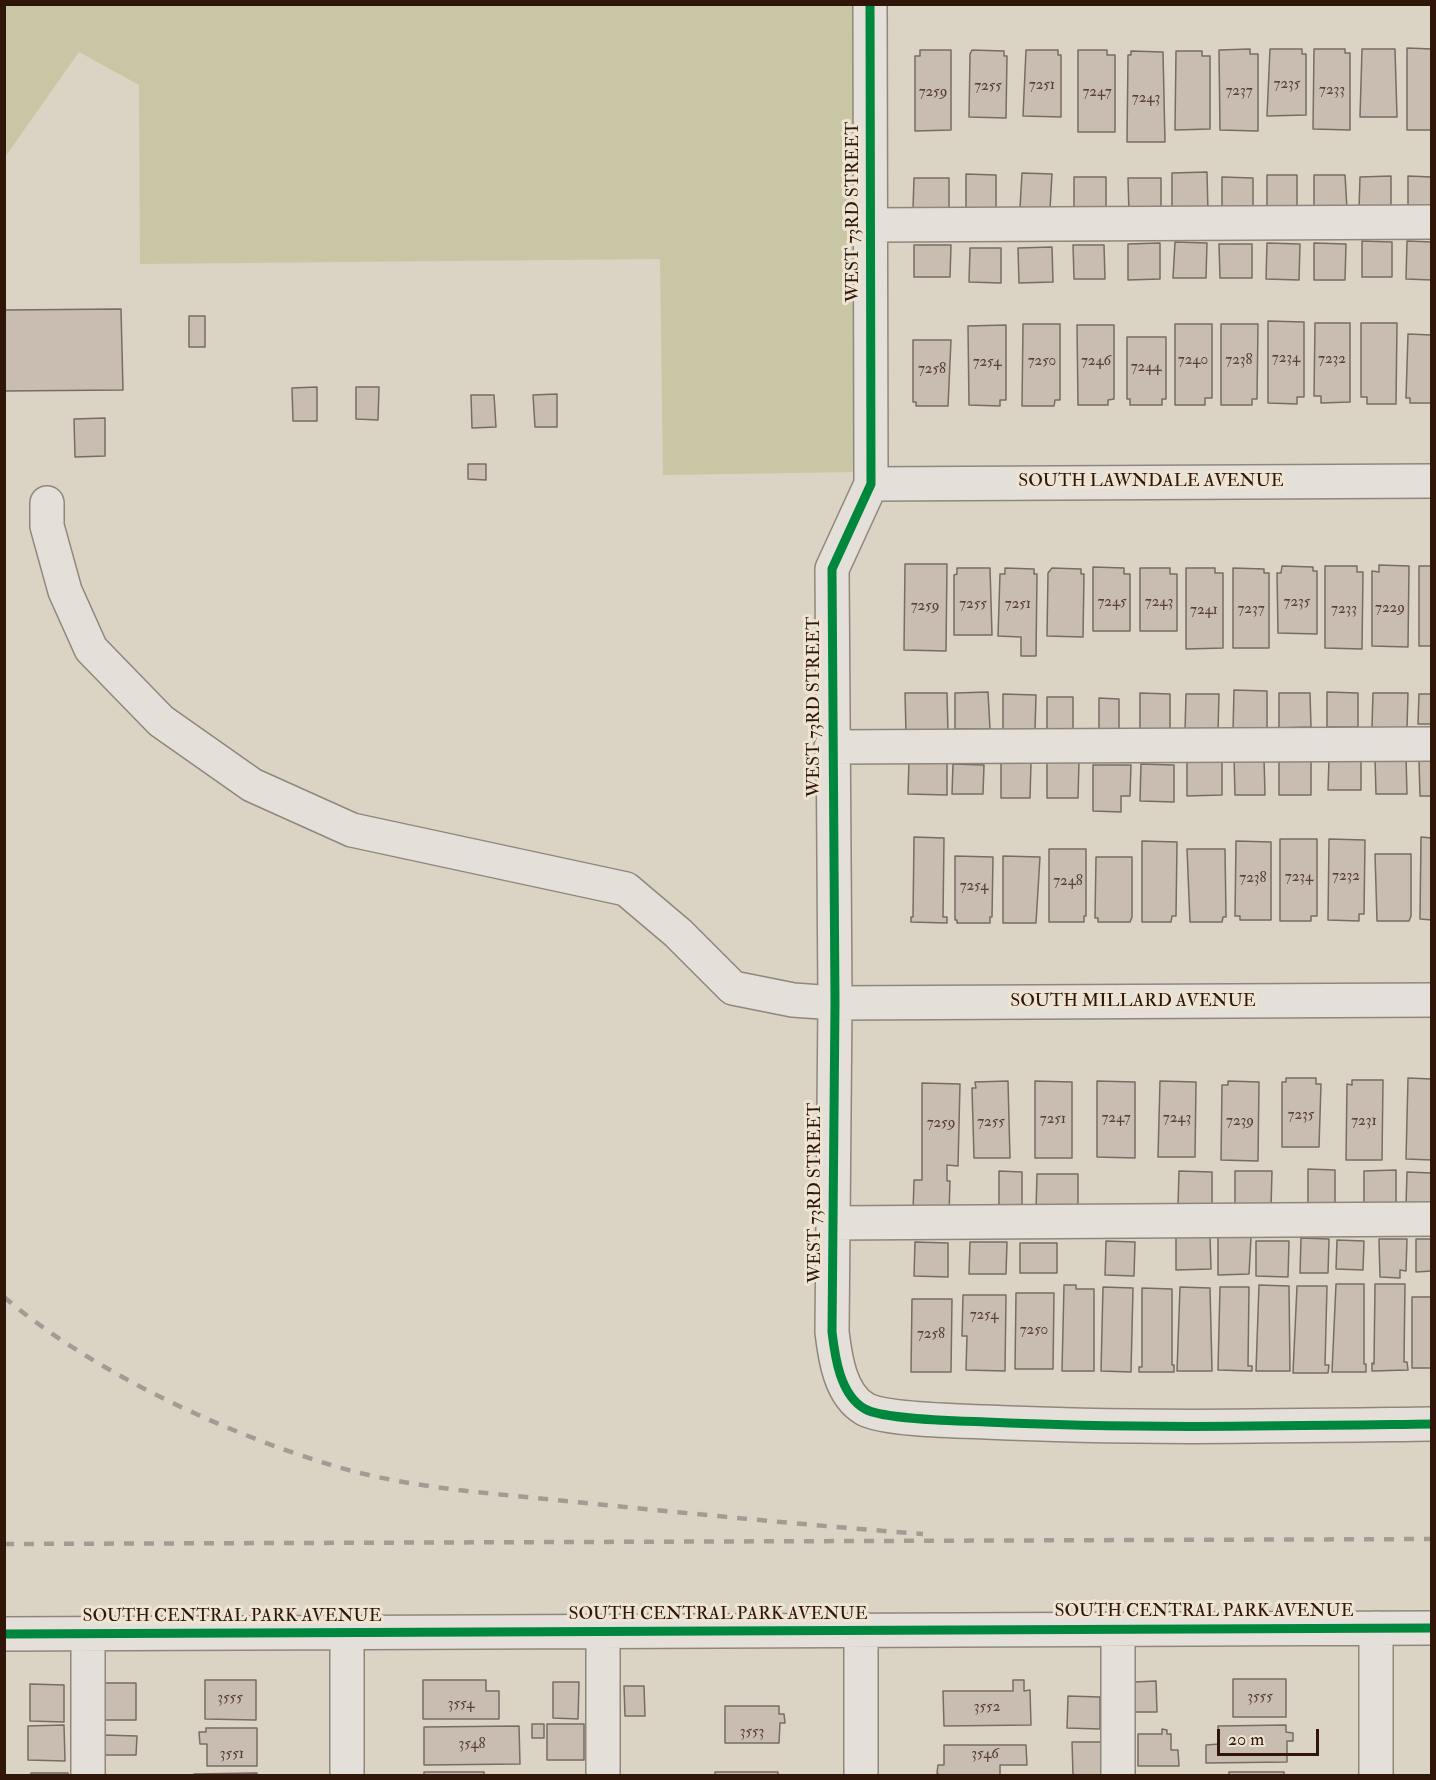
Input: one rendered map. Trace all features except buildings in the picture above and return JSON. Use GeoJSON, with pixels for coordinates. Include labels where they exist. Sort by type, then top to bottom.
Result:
{"type":"FeatureCollection","features":[{"type":"Feature","properties":{"kind":"street","name":"WEST 73RD STREET"},"geometry":{"type":"LineString","coordinates":[[870,4],[871,484],[832,569],[831,747],[835,1003],[832,1332],[837,1365],[845,1388],[865,1409],[906,1418],[1098,1427],[1431,1424]]}},
{"type":"Feature","properties":{"kind":"street"},"geometry":{"type":"LineString","coordinates":[[871,225],[1431,222]]}},
{"type":"Feature","properties":{"kind":"street","name":"SOUTH LAWNDALE AVENUE"},"geometry":{"type":"LineString","coordinates":[[871,484],[1431,481]]}},
{"type":"Feature","properties":{"kind":"street","name":"SOUTH MILLARD AVENUE"},"geometry":{"type":"LineString","coordinates":[[47,503],[46,526],[65,591],[91,649],[161,721],[252,785],[352,830],[626,889],[678,933],[733,988],[793,1000],[835,1003],[1431,1000]]}},
{"type":"Feature","properties":{"kind":"street"},"geometry":{"type":"LineString","coordinates":[[831,747],[1431,744]]}},
{"type":"Feature","properties":{"kind":"street"},"geometry":{"type":"LineString","coordinates":[[833,1223],[1431,1219]]}},
{"type":"Feature","properties":{"kind":"street"},"geometry":{"type":"LineString","coordinates":[[1376,1628],[1376,1776]]}},
{"type":"Feature","properties":{"kind":"street","name":"SOUTH CENTRAL PARK AVENUE"},"geometry":{"type":"LineString","coordinates":[[4,1634],[1431,1628]]}},
{"type":"Feature","properties":{"kind":"street"},"geometry":{"type":"LineString","coordinates":[[1118,1629],[1118,1776]]}},
{"type":"Feature","properties":{"kind":"street"},"geometry":{"type":"LineString","coordinates":[[861,1630],[861,1776]]}},
{"type":"Feature","properties":{"kind":"street"},"geometry":{"type":"LineString","coordinates":[[603,1632],[603,1776]]}},
{"type":"Feature","properties":{"kind":"street"},"geometry":{"type":"LineString","coordinates":[[347,1633],[347,1776]]}},
{"type":"Feature","properties":{"kind":"street"},"geometry":{"type":"LineString","coordinates":[[88,1634],[88,1776]]}},
{"type":"Feature","properties":{"kind":"shaded area"},"geometry":{"type":"Polygon","coordinates":[[[5,5],[856,5],[855,472],[663,475],[660,259],[140,264],[139,85],[79,52],[5,157],[5,5]]]}},
{"type":"Feature","properties":{"kind":"railway"},"geometry":{"type":"LineString","coordinates":[[4,1297],[76,1350],[159,1396],[246,1435],[359,1473],[477,1492],[744,1519],[923,1534]]}},
{"type":"Feature","properties":{"kind":"railway"},"geometry":{"type":"LineString","coordinates":[[4,1544],[1432,1539]]}},
{"type":"Feature","properties":{"kind":"cycle path"},"geometry":{"type":"LineString","coordinates":[[870,4],[871,484],[832,569],[835,1003],[832,1332],[840,1375],[850,1395],[865,1409],[889,1416],[924,1419],[1153,1426],[1432,1424]]}},
{"type":"Feature","properties":{"kind":"cycle path"},"geometry":{"type":"LineString","coordinates":[[4,1634],[1432,1628]]}}]}
